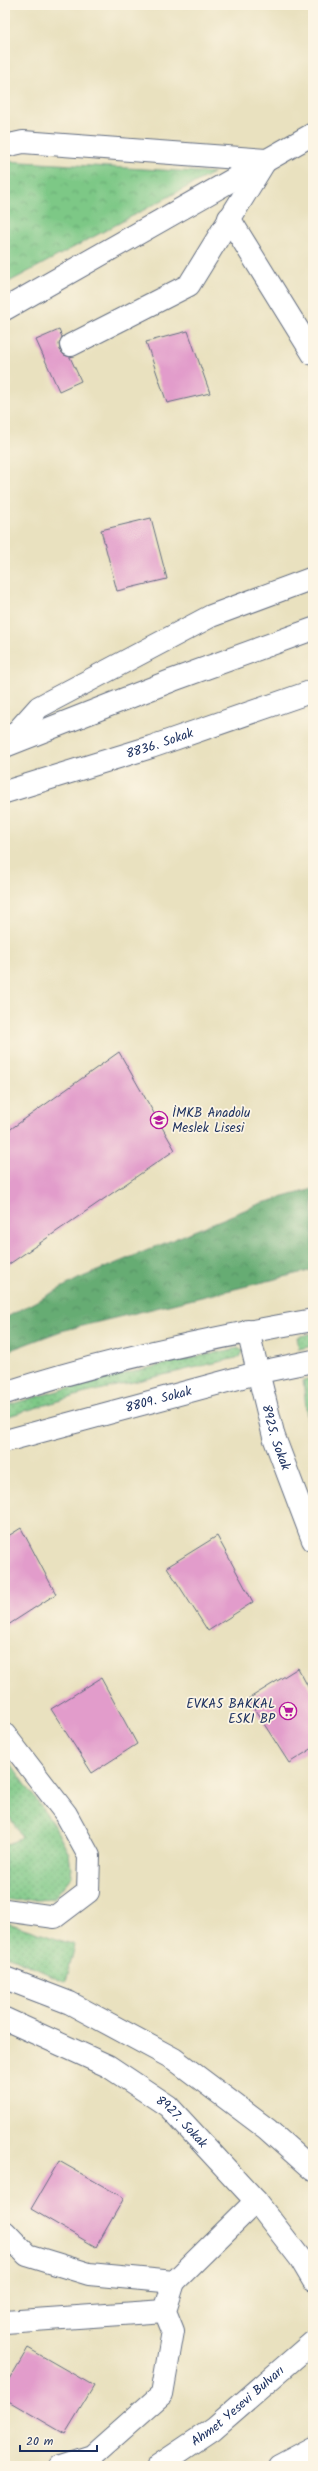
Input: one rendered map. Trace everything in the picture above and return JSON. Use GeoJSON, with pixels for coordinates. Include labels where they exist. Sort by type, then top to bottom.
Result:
{"type":"FeatureCollection","features":[{"type":"Feature","properties":{"kind":"street"},"geometry":{"type":"LineString","coordinates":[[5,309],[313,134]]}},
{"type":"Feature","properties":{"kind":"street"},"geometry":{"type":"LineString","coordinates":[[5,146],[23,142],[266,160]]}},
{"type":"Feature","properties":{"kind":"street"},"geometry":{"type":"LineString","coordinates":[[71,345],[189,285],[266,160]]}},
{"type":"Feature","properties":{"kind":"street"},"geometry":{"type":"LineString","coordinates":[[229,218],[313,354]]}},
{"type":"Feature","properties":{"kind":"street"},"geometry":{"type":"LineString","coordinates":[[5,745],[39,707],[211,616],[313,578]]}},
{"type":"Feature","properties":{"kind":"street"},"geometry":{"type":"LineString","coordinates":[[5,745],[173,680],[313,629]]}},
{"type":"Feature","properties":{"kind":"street","name":"8836. Sokak"},"geometry":{"type":"LineString","coordinates":[[5,792],[151,747],[313,692]]}},
{"type":"Feature","properties":{"kind":"street"},"geometry":{"type":"LineString","coordinates":[[5,1393],[74,1370],[248,1331],[313,1320]]}},
{"type":"Feature","properties":{"kind":"street","name":"8925. Sokak"},"geometry":{"type":"LineString","coordinates":[[248,1331],[260,1372],[274,1438],[313,1540]]}},
{"type":"Feature","properties":{"kind":"street","name":"8809. Sokak"},"geometry":{"type":"LineString","coordinates":[[5,1441],[260,1372],[313,1361]]}},
{"type":"Feature","properties":{"kind":"street"},"geometry":{"type":"LineString","coordinates":[[5,1736],[66,1814],[89,1856],[88,1892],[56,1917],[5,1910]]}},
{"type":"Feature","properties":{"kind":"street"},"geometry":{"type":"LineString","coordinates":[[5,1978],[70,2003],[174,2059],[267,2129],[313,2170]]}},
{"type":"Feature","properties":{"kind":"street","name":"8927. Sokak"},"geometry":{"type":"LineString","coordinates":[[5,2019],[108,2066],[168,2106],[256,2202],[300,2258],[313,2280]]}},
{"type":"Feature","properties":{"kind":"street"},"geometry":{"type":"LineString","coordinates":[[61,2466],[92,2456],[162,2394],[173,2331],[165,2311],[174,2282],[256,2202]]}},
{"type":"Feature","properties":{"kind":"street"},"geometry":{"type":"LineString","coordinates":[[5,2232],[27,2255],[34,2258],[89,2274],[174,2282]]}},
{"type":"Feature","properties":{"kind":"street"},"geometry":{"type":"LineString","coordinates":[[5,2322],[165,2311]]}},
{"type":"Feature","properties":{"kind":"street","name":"Ahmet Yesevi Bulvarı"},"geometry":{"type":"LineString","coordinates":[[158,2466],[213,2429],[313,2342]]}},
{"type":"Feature","properties":{"kind":"street"},"geometry":{"type":"LineString","coordinates":[[285,2465],[313,2448]]}},
{"type":"Feature","properties":{"kind":"green space"},"geometry":{"type":"Polygon","coordinates":[[[5,161],[213,173],[5,284],[5,161]]]}},
{"type":"Feature","properties":{"kind":"green space"},"geometry":{"type":"Polygon","coordinates":[[[313,1189],[313,1270],[61,1331],[5,1352],[5,1318],[78,1279],[259,1204],[313,1189]]]}},
{"type":"Feature","properties":{"kind":"green space"},"geometry":{"type":"Polygon","coordinates":[[[313,1333],[313,1346],[299,1349],[297,1337],[313,1333]]]}},
{"type":"Feature","properties":{"kind":"green space"},"geometry":{"type":"Polygon","coordinates":[[[238,1348],[243,1351],[240,1357],[82,1394],[5,1417],[5,1406],[121,1375],[238,1348]]]}},
{"type":"Feature","properties":{"kind":"green space"},"geometry":{"type":"Polygon","coordinates":[[[313,1378],[313,1425],[308,1427],[303,1380],[313,1378]]]}},
{"type":"Feature","properties":{"kind":"green space"},"geometry":{"type":"Polygon","coordinates":[[[5,1755],[55,1827],[69,1854],[72,1876],[54,1898],[10,1901],[5,1899],[5,1846],[22,1837],[5,1810],[5,1755]]]}},
{"type":"Feature","properties":{"kind":"green space"},"geometry":{"type":"Polygon","coordinates":[[[5,1922],[75,1945],[66,1982],[5,1955],[5,1922]]]}},
{"type":"Feature","properties":{"kind":"building"},"geometry":{"type":"Polygon","coordinates":[[[59,330],[62,337],[59,344],[60,350],[64,355],[70,357],[81,381],[59,391],[36,340],[59,330]]]}},
{"type":"Feature","properties":{"kind":"building"},"geometry":{"type":"Polygon","coordinates":[[[188,331],[210,393],[167,403],[146,342],[188,331]]]}},
{"type":"Feature","properties":{"kind":"building"},"geometry":{"type":"Polygon","coordinates":[[[151,518],[167,579],[117,591],[101,530],[151,518]]]}},
{"type":"Feature","properties":{"kind":"building"},"geometry":{"type":"Polygon","coordinates":[[[119,1052],[175,1150],[5,1267],[5,1133],[119,1052]]]}},
{"type":"Feature","properties":{"kind":"building"},"geometry":{"type":"Polygon","coordinates":[[[21,1528],[56,1594],[5,1627],[5,1538],[21,1528]]]}},
{"type":"Feature","properties":{"kind":"building"},"geometry":{"type":"Polygon","coordinates":[[[217,1536],[253,1602],[208,1631],[167,1567],[217,1536]]]}},
{"type":"Feature","properties":{"kind":"building"},"geometry":{"type":"Polygon","coordinates":[[[298,1668],[313,1696],[313,1748],[289,1763],[248,1699],[298,1668]]]}},
{"type":"Feature","properties":{"kind":"building"},"geometry":{"type":"Polygon","coordinates":[[[101,1678],[137,1744],[92,1773],[51,1709],[101,1678]]]}},
{"type":"Feature","properties":{"kind":"building"},"geometry":{"type":"Polygon","coordinates":[[[59,2161],[124,2198],[96,2247],[31,2209],[59,2161]]]}},
{"type":"Feature","properties":{"kind":"building"},"geometry":{"type":"Polygon","coordinates":[[[28,2348],[94,2386],[65,2434],[5,2399],[5,2387],[28,2348]]]}},
{"type":"Feature","properties":{"kind":"place","name":"İMKB Anadolu Meslek Lisesi"},"geometry":{"type":"Point","coordinates":[159,1120]}},
{"type":"Feature","properties":{"kind":"place","name":"EVKA5 BAKKAL ESKI BP"},"geometry":{"type":"Point","coordinates":[288,1711]}}]}
